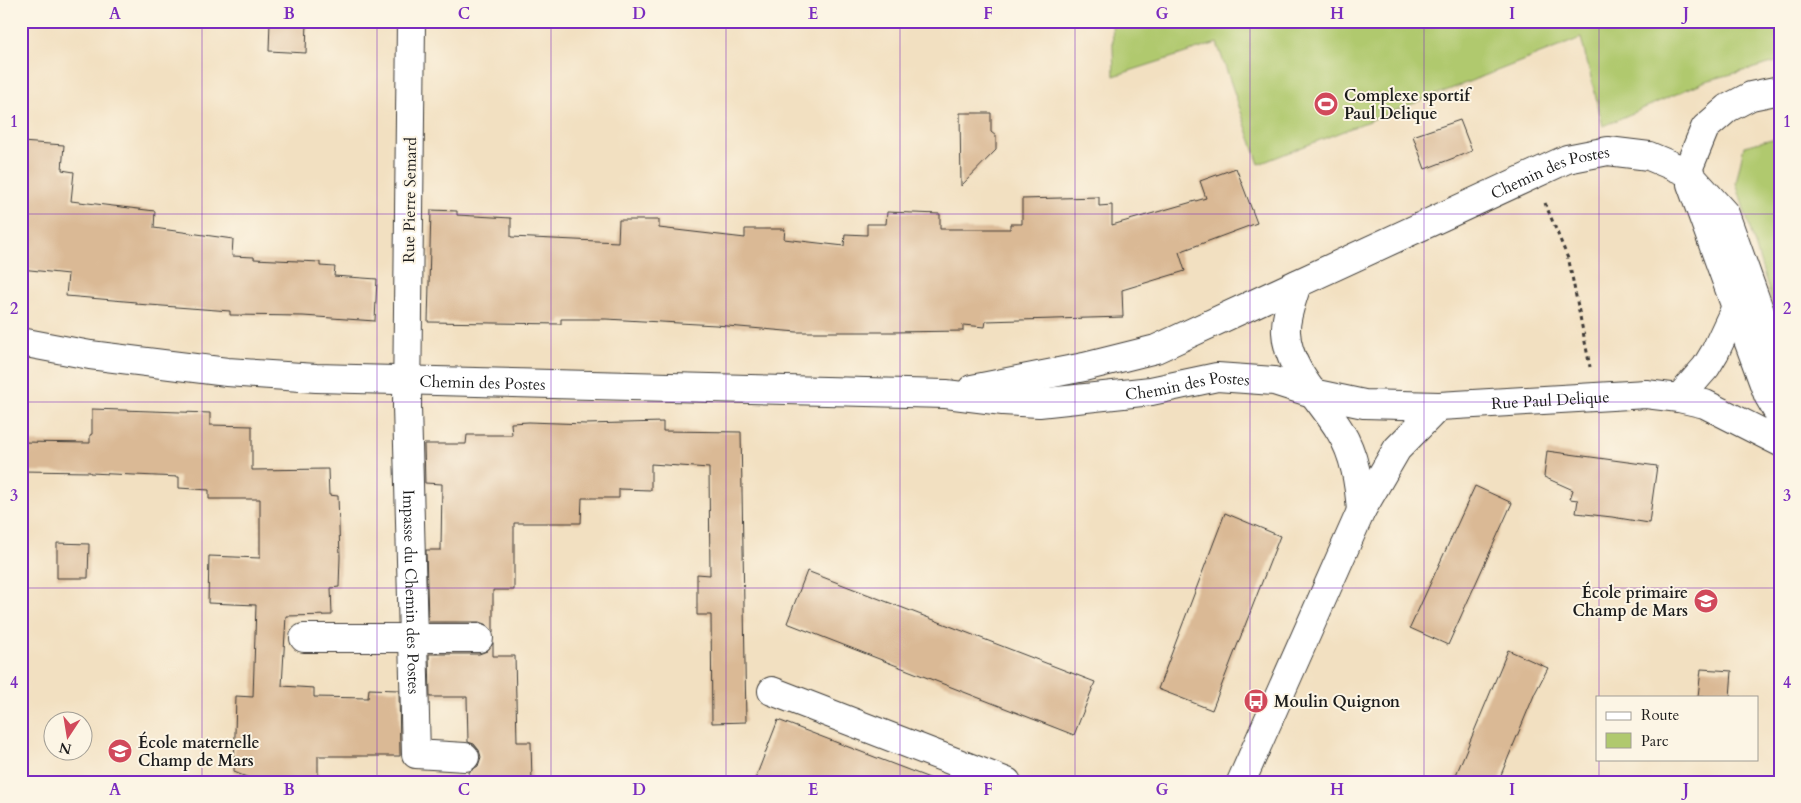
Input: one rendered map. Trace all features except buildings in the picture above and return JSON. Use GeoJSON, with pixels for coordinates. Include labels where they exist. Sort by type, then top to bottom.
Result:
{"type":"FeatureCollection","features":[{"type":"Feature","properties":{"kind":"street","name":"Rue Pierre Semard"},"geometry":{"type":"LineString","coordinates":[[407,380],[411,21]]}},
{"type":"Feature","properties":{"kind":"street"},"geometry":{"type":"LineString","coordinates":[[1780,90],[1751,96],[1728,108],[1705,128],[1687,172],[1768,395],[1780,416]]}},
{"type":"Feature","properties":{"kind":"street","name":"Chemin des Postes"},"geometry":{"type":"LineString","coordinates":[[946,394],[1084,367],[1156,349],[1567,159],[1608,152],[1649,156],[1687,172]]}},
{"type":"Feature","properties":{"kind":"street"},"geometry":{"type":"LineString","coordinates":[[1687,172],[1725,214],[1780,368]]}},
{"type":"Feature","properties":{"kind":"street"},"geometry":{"type":"LineString","coordinates":[[1297,284],[1286,330],[1288,348],[1292,360],[1312,393],[1341,432],[1352,458],[1359,483],[1361,511]]}},
{"type":"Feature","properties":{"kind":"street"},"geometry":{"type":"LineString","coordinates":[[1679,398],[1706,367],[1736,307]]}},
{"type":"Feature","properties":{"kind":"street","name":"Chemin des Postes"},"geometry":{"type":"LineString","coordinates":[[21,342],[90,355],[226,372],[316,378],[946,394],[1039,403],[1150,391],[1217,377],[1274,381],[1312,393]]}},
{"type":"Feature","properties":{"kind":"street","name":"Impasse du Chemin des Postes"},"geometry":{"type":"LineString","coordinates":[[407,380],[416,754],[466,757]]}},
{"type":"Feature","properties":{"kind":"street","name":"Rue Paul Delique"},"geometry":{"type":"LineString","coordinates":[[1312,393],[1364,404],[1438,406],[1646,394],[1679,398],[1705,404],[1780,442]]}},
{"type":"Feature","properties":{"kind":"street"},"geometry":{"type":"LineString","coordinates":[[1241,782],[1361,511],[1397,450],[1438,406]]}},
{"type":"Feature","properties":{"kind":"street"},"geometry":{"type":"LineString","coordinates":[[304,638],[479,638]]}},
{"type":"Feature","properties":{"kind":"street"},"geometry":{"type":"LineString","coordinates":[[772,691],[1007,782]]}},
{"type":"Feature","properties":{"kind":"path"},"geometry":{"type":"LineString","coordinates":[[1533,174],[1569,261],[1596,397]]}},
{"type":"Feature","properties":{"kind":"green space","name":"Complexe sportif Paul Delique"},"geometry":{"type":"Polygon","coordinates":[[[1112,21],[1780,21],[1780,61],[1706,81],[1603,126],[1581,38],[1259,164],[1217,43],[1114,76],[1112,21]]]}},
{"type":"Feature","properties":{"kind":"green space"},"geometry":{"type":"Polygon","coordinates":[[[1780,137],[1780,327],[1736,183],[1744,146],[1780,137]]]}},
{"type":"Feature","properties":{"kind":"place","name":"Complexe sportif Paul Delique"},"geometry":{"type":"Point","coordinates":[1326,104]}},
{"type":"Feature","properties":{"kind":"place","name":"École primaire Champ de Mars"},"geometry":{"type":"Point","coordinates":[1706,601]}},
{"type":"Feature","properties":{"kind":"place","name":"Moulin Quignon"},"geometry":{"type":"Point","coordinates":[1256,701]}},
{"type":"Feature","properties":{"kind":"place","name":"École maternelle Champ de Mars"},"geometry":{"type":"Point","coordinates":[120,751]}}]}
